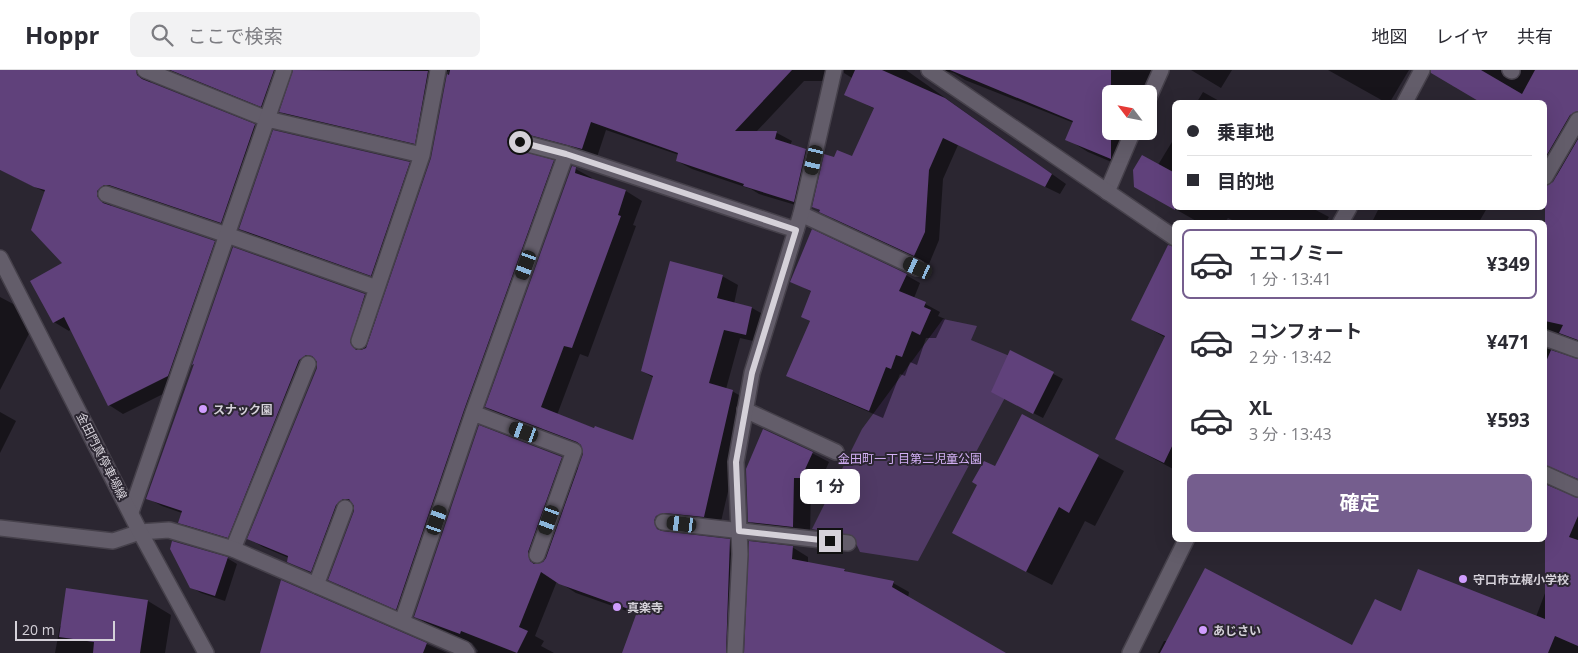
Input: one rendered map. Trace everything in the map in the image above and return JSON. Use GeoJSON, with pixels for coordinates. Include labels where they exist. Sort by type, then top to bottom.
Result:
{"type":"FeatureCollection","features":[{"type":"Feature","properties":{"kind":"street"},"geometry":{"type":"LineString","coordinates":[[145,70],[268,119],[422,155]]}},
{"type":"Feature","properties":{"kind":"street"},"geometry":{"type":"LineString","coordinates":[[131,512],[284,70]]}},
{"type":"Feature","properties":{"kind":"street"},"geometry":{"type":"LineString","coordinates":[[359,341],[422,155],[438,70]]}},
{"type":"Feature","properties":{"kind":"street"},"geometry":{"type":"LineString","coordinates":[[735,653],[740,554],[736,462],[752,373],[802,214],[834,70]]}},
{"type":"Feature","properties":{"kind":"street"},"geometry":{"type":"LineString","coordinates":[[929,70],[1172,236]]}},
{"type":"Feature","properties":{"kind":"street"},"geometry":{"type":"LineString","coordinates":[[1154,85],[1161,70]]}},
{"type":"Feature","properties":{"kind":"street"},"geometry":{"type":"LineString","coordinates":[[1406,100],[1422,70]]}},
{"type":"Feature","properties":{"kind":"street"},"geometry":{"type":"LineString","coordinates":[[1547,174],[1578,120]]}},
{"type":"Feature","properties":{"kind":"street"},"geometry":{"type":"LineString","coordinates":[[1106,192],[1130,140]]}},
{"type":"Feature","properties":{"kind":"street"},"geometry":{"type":"LineString","coordinates":[[520,142],[566,154],[796,230]]}},
{"type":"Feature","properties":{"kind":"street"},"geometry":{"type":"LineString","coordinates":[[402,622],[473,413],[566,154]]}},
{"type":"Feature","properties":{"kind":"street"},"geometry":{"type":"LineString","coordinates":[[106,194],[377,288]]}},
{"type":"Feature","properties":{"kind":"street"},"geometry":{"type":"LineString","coordinates":[[802,214],[918,268]]}},
{"type":"Feature","properties":{"kind":"street","name":"金田門真停車場線"},"geometry":{"type":"LineString","coordinates":[[0,258],[140,532],[206,653]]}},
{"type":"Feature","properties":{"kind":"street"},"geometry":{"type":"LineString","coordinates":[[1547,339],[1578,350]]}},
{"type":"Feature","properties":{"kind":"street"},"geometry":{"type":"LineString","coordinates":[[233,549],[308,364]]}},
{"type":"Feature","properties":{"kind":"street"},"geometry":{"type":"LineString","coordinates":[[745,410],[836,452]]}},
{"type":"Feature","properties":{"kind":"street"},"geometry":{"type":"LineString","coordinates":[[473,413],[574,451],[537,555]]}},
{"type":"Feature","properties":{"kind":"street"},"geometry":{"type":"LineString","coordinates":[[1547,475],[1578,489]]}},
{"type":"Feature","properties":{"kind":"street"},"geometry":{"type":"LineString","coordinates":[[316,585],[345,508]]}},
{"type":"Feature","properties":{"kind":"street"},"geometry":{"type":"LineString","coordinates":[[663,522],[848,543]]}},
{"type":"Feature","properties":{"kind":"street"},"geometry":{"type":"LineString","coordinates":[[0,528],[113,541],[140,532],[169,530],[233,549],[402,622],[451,649],[464,649],[467,653]]}},
{"type":"Feature","properties":{"kind":"street"},"geometry":{"type":"LineString","coordinates":[[1130,653],[1185,542]]}},
{"type":"Feature","properties":{"kind":"green space","name":"金田町一丁目第二児童公園"},"geometry":{"type":"Polygon","coordinates":[[[943,319],[977,326],[971,340],[1024,362],[918,561],[860,552],[853,537],[812,529],[862,429],[943,319]]]}},
{"type":"Feature","properties":{"kind":"building"},"geometry":{"type":"Polygon","coordinates":[[[0,70],[136,70],[137,75],[142,79],[255,124],[221,223],[109,185],[104,185],[97,191],[97,196],[103,203],[215,241],[168,376],[108,406],[64,317],[53,323],[30,281],[62,263],[31,230],[45,190],[34,187],[0,170],[0,70]]]}},
{"type":"Feature","properties":{"kind":"building"},"geometry":{"type":"Polygon","coordinates":[[[170,70],[274,70],[261,107],[170,70]]]}},
{"type":"Feature","properties":{"kind":"building"},"geometry":{"type":"Polygon","coordinates":[[[293,70],[428,71],[415,144],[279,112],[293,70]]]}},
{"type":"Feature","properties":{"kind":"building"},"geometry":{"type":"Polygon","coordinates":[[[450,70],[792,70],[735,131],[777,131],[775,139],[806,149],[794,202],[743,186],[744,184],[676,161],[678,153],[591,122],[582,149],[522,133],[517,133],[513,136],[511,144],[514,149],[554,160],[464,410],[396,610],[328,580],[354,511],[354,506],[349,499],[343,499],[336,505],[311,572],[287,562],[288,556],[247,539],[317,368],[317,362],[312,356],[306,355],[299,360],[228,538],[178,523],[182,511],[146,499],[233,247],[365,294],[350,342],[356,350],[366,348],[431,158],[447,74],[449,75],[450,70]]]}},
{"type":"Feature","properties":{"kind":"building"},"geometry":{"type":"Polygon","coordinates":[[[855,70],[882,70],[945,98],[1052,174],[1045,187],[943,138],[929,170],[925,232],[914,256],[819,212],[820,210],[812,207],[824,154],[834,157],[837,150],[852,156],[874,108],[844,95],[855,70]]]}},
{"type":"Feature","properties":{"kind":"building"},"geometry":{"type":"Polygon","coordinates":[[[950,70],[1111,70],[1111,85],[1102,85],[1102,140],[1111,140],[1111,159],[1065,140],[1073,121],[950,70]]]}},
{"type":"Feature","properties":{"kind":"building"},"geometry":{"type":"Polygon","coordinates":[[[1431,70],[1481,70],[1522,94],[1535,70],[1578,70],[1578,111],[1570,115],[1547,155],[1547,100],[1477,100],[1431,73],[1431,70]]]}},
{"type":"Feature","properties":{"kind":"building"},"geometry":{"type":"Polygon","coordinates":[[[273,130],[410,162],[371,276],[239,229],[273,130]]]}},
{"type":"Feature","properties":{"kind":"building"},"geometry":{"type":"Polygon","coordinates":[[[1578,139],[1578,340],[1559,333],[1563,325],[1547,321],[1547,220],[1545,220],[1545,210],[1547,210],[1547,185],[1553,182],[1578,139]]]}},
{"type":"Feature","properties":{"kind":"building"},"geometry":{"type":"Polygon","coordinates":[[[1142,155],[1172,171],[1172,208],[1134,187],[1133,170],[1142,155]]]}},
{"type":"Feature","properties":{"kind":"building"},"geometry":{"type":"Polygon","coordinates":[[[572,166],[576,167],[575,173],[626,190],[618,215],[621,216],[572,348],[564,346],[541,407],[594,428],[595,426],[633,440],[653,376],[641,371],[670,261],[723,275],[717,298],[752,307],[746,335],[724,330],[709,383],[733,390],[704,517],[664,513],[656,516],[654,521],[657,529],[662,531],[730,539],[726,653],[622,653],[637,612],[559,584],[541,572],[519,627],[528,631],[517,653],[461,631],[460,634],[414,617],[479,425],[562,457],[528,552],[530,561],[534,564],[543,562],[546,558],[583,454],[581,445],[577,442],[485,407],[572,166]]]}},
{"type":"Feature","properties":{"kind":"building"},"geometry":{"type":"Polygon","coordinates":[[[812,229],[907,274],[899,291],[926,302],[924,307],[931,310],[920,335],[912,331],[902,357],[896,355],[891,369],[886,367],[869,411],[786,376],[810,321],[801,317],[811,291],[790,282],[812,229]]]}},
{"type":"Feature","properties":{"kind":"building"},"geometry":{"type":"Polygon","coordinates":[[[1168,245],[1172,246],[1172,446],[1164,463],[1115,439],[1165,336],[1131,320],[1168,245]]]}},
{"type":"Feature","properties":{"kind":"building"},"geometry":{"type":"Polygon","coordinates":[[[1010,350],[1054,372],[1033,414],[991,392],[1010,350]]]}},
{"type":"Feature","properties":{"kind":"building"},"geometry":{"type":"Polygon","coordinates":[[[1551,350],[1578,359],[1578,479],[1547,466],[1547,359],[1551,350]]]}},
{"type":"Feature","properties":{"kind":"building"},"geometry":{"type":"Polygon","coordinates":[[[1022,414],[1099,455],[1069,513],[1059,507],[1026,572],[952,533],[977,485],[972,482],[984,461],[995,466],[1022,414]]]}},
{"type":"Feature","properties":{"kind":"building"},"geometry":{"type":"Polygon","coordinates":[[[763,429],[813,452],[801,478],[794,478],[793,527],[748,522],[746,469],[763,429]]]}},
{"type":"Feature","properties":{"kind":"building"},"geometry":{"type":"Polygon","coordinates":[[[1547,485],[1578,498],[1578,516],[1569,537],[1578,540],[1578,646],[1555,636],[1548,653],[1160,653],[1205,568],[1352,645],[1375,599],[1401,611],[1418,569],[1545,619],[1547,485]]]}},
{"type":"Feature","properties":{"kind":"building"},"geometry":{"type":"Polygon","coordinates":[[[172,541],[228,557],[215,596],[190,588],[170,549],[172,541]]]}},
{"type":"Feature","properties":{"kind":"building"},"geometry":{"type":"Polygon","coordinates":[[[749,541],[793,546],[792,559],[894,581],[892,587],[1006,653],[744,653],[749,541]]]}},
{"type":"Feature","properties":{"kind":"building"},"geometry":{"type":"Polygon","coordinates":[[[281,580],[427,643],[423,653],[260,653],[281,580]]]}},
{"type":"Feature","properties":{"kind":"building"},"geometry":{"type":"Polygon","coordinates":[[[66,588],[148,600],[140,653],[93,653],[94,642],[59,637],[66,588]]]}},
{"type":"Feature","properties":{"kind":"place","name":"スナック園"},"geometry":{"type":"Point","coordinates":[203,409]}},
{"type":"Feature","properties":{"kind":"place","name":"守口市立梶小学校"},"geometry":{"type":"Point","coordinates":[1463,579]}},
{"type":"Feature","properties":{"kind":"place","name":"真楽寺"},"geometry":{"type":"Point","coordinates":[617,607]}},
{"type":"Feature","properties":{"kind":"place","name":"あじさい"},"geometry":{"type":"Point","coordinates":[1203,630]}},
{"type":"Feature","properties":{"kind":"route"},"geometry":{"type":"LineString","coordinates":[[520,142],[566,154],[796,230],[748,391],[736,462],[739,531],[830,541]]}}]}
